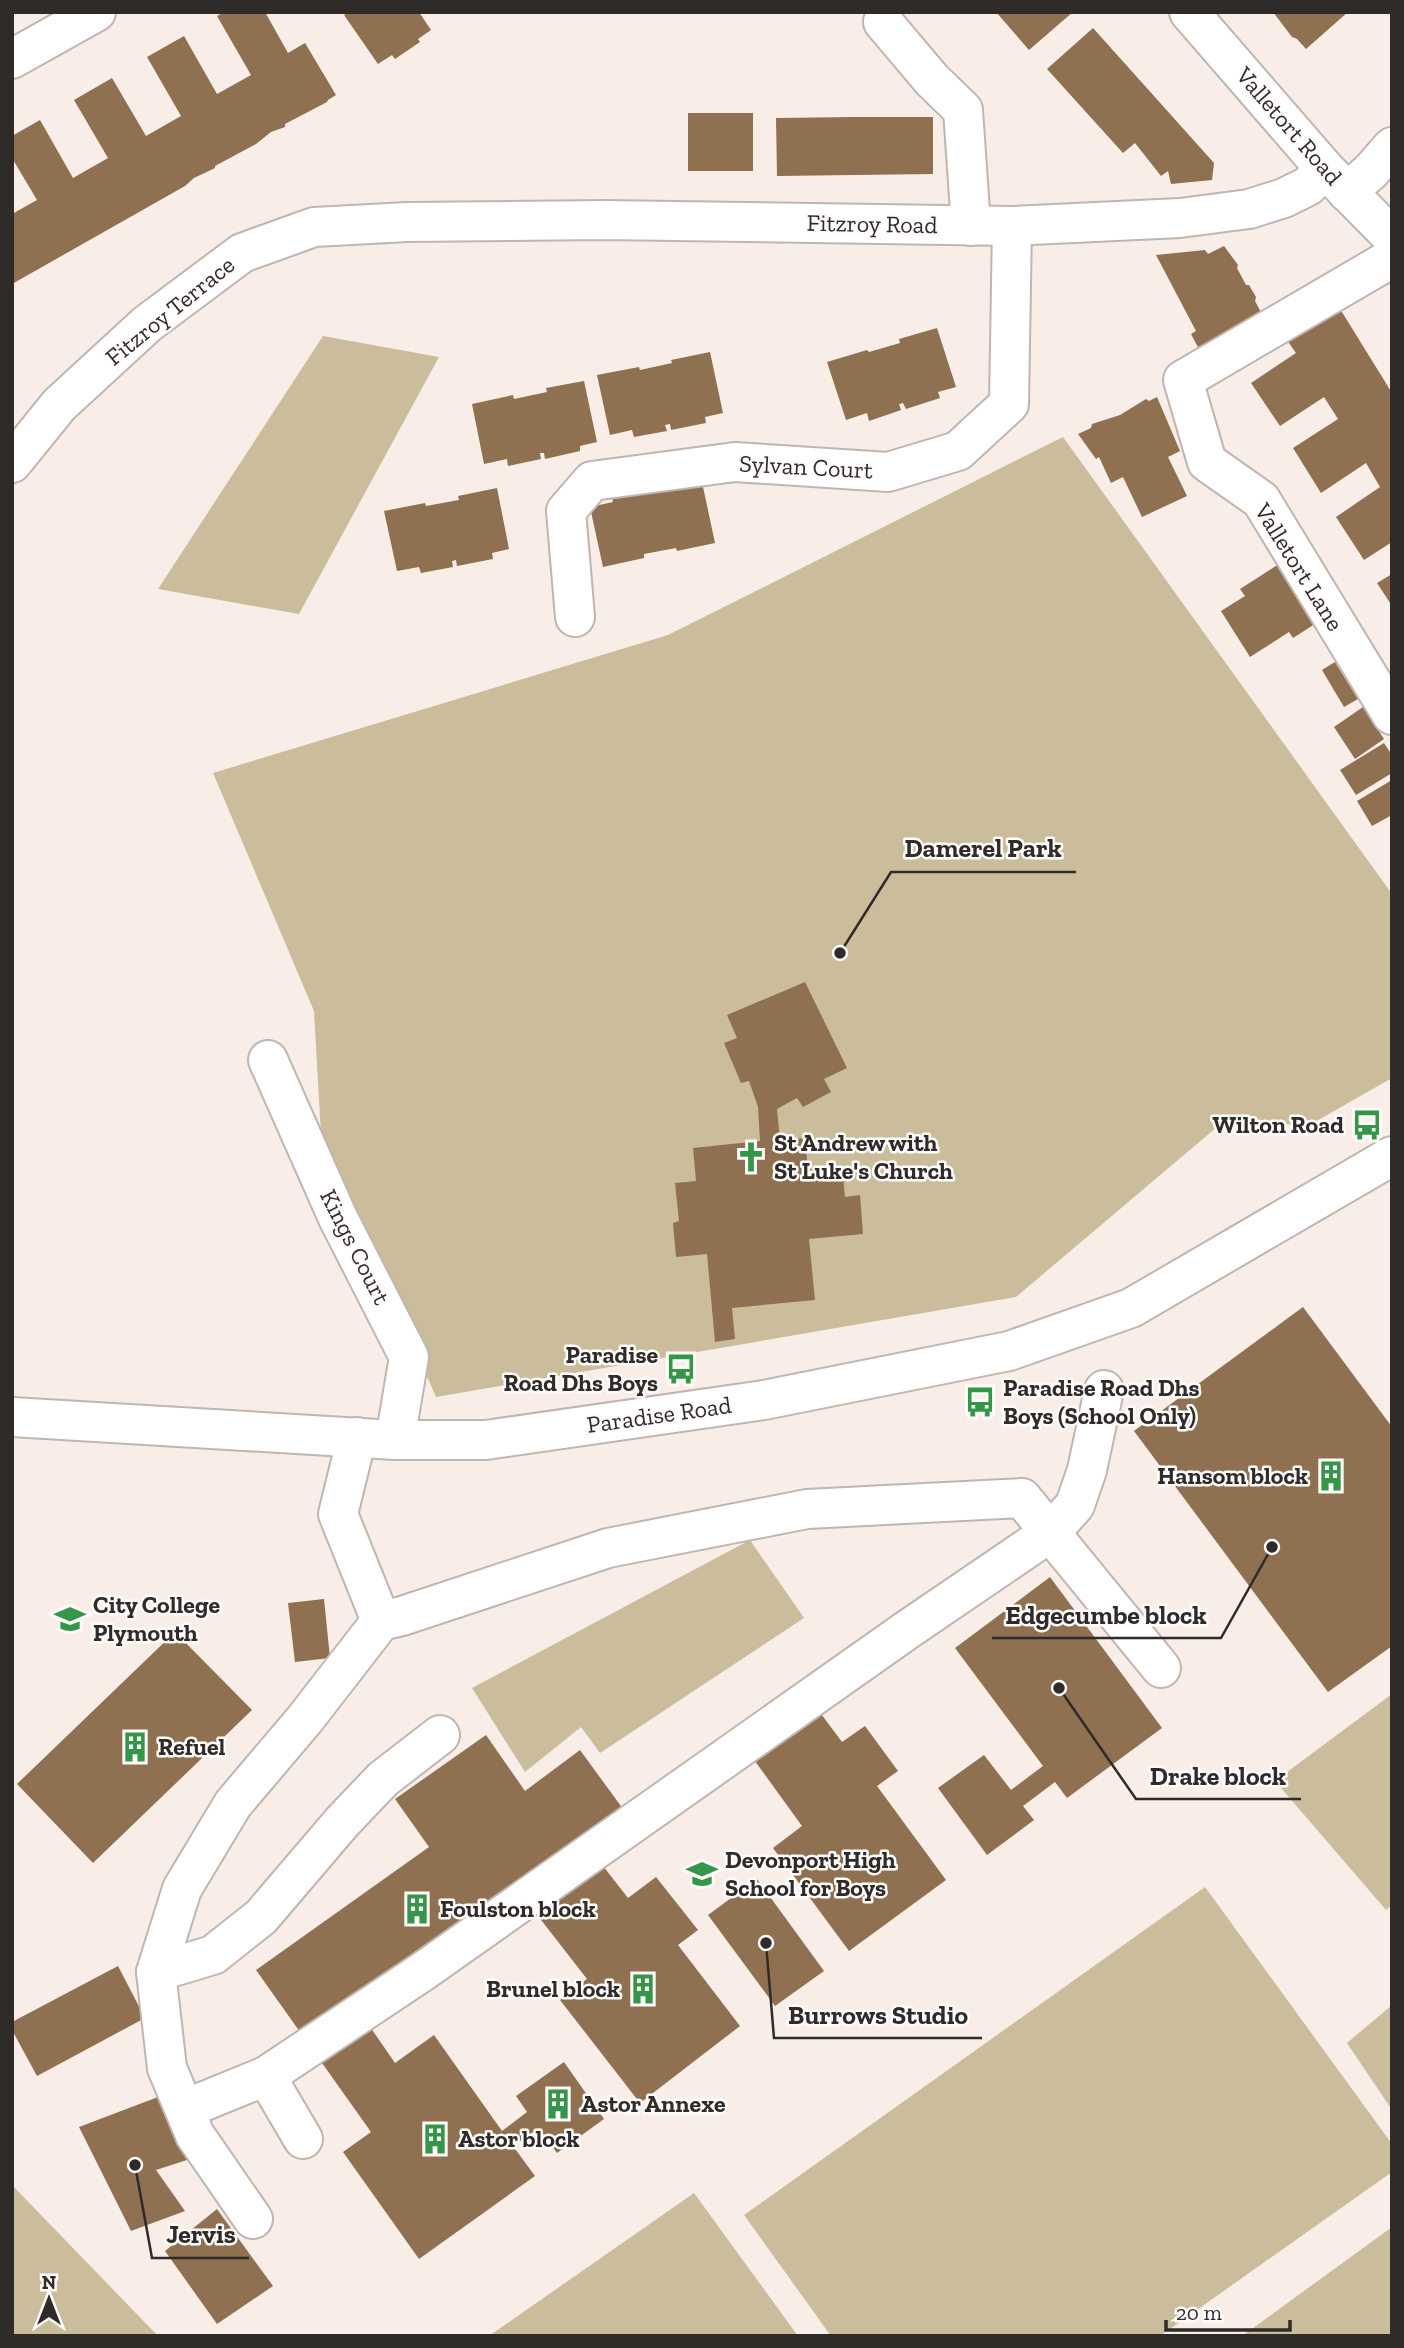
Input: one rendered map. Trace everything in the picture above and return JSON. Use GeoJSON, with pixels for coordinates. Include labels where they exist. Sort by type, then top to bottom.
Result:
{"type":"FeatureCollection","features":[{"type":"Feature","properties":{"kind":"street"},"geometry":{"type":"LineString","coordinates":[[12,59],[96,12]]}},
{"type":"Feature","properties":{"kind":"street","name":"Valletort Road"},"geometry":{"type":"LineString","coordinates":[[1189,12],[1336,181],[1392,237]]}},
{"type":"Feature","properties":{"kind":"street"},"geometry":{"type":"LineString","coordinates":[[883,22],[932,80],[964,110],[971,226]]}},
{"type":"Feature","properties":{"kind":"street","name":"Fitzroy Road"},"geometry":{"type":"LineString","coordinates":[[407,222],[604,220],[1012,226],[1180,218],[1249,209],[1284,198],[1308,186],[1371,171],[1392,147]]}},
{"type":"Feature","properties":{"kind":"street","name":"Fitzroy Terrace"},"geometry":{"type":"LineString","coordinates":[[12,463],[59,405],[147,324],[242,253],[314,227],[407,222]]}},
{"type":"Feature","properties":{"kind":"street","name":"Sylvan Court"},"geometry":{"type":"LineString","coordinates":[[575,617],[566,511],[592,481],[735,462],[888,472],[958,450],[1009,404],[1012,226]]}},
{"type":"Feature","properties":{"kind":"street","name":"Valletort Lane"},"geometry":{"type":"LineString","coordinates":[[1392,258],[1183,380],[1207,462],[1261,500],[1392,715]]}},
{"type":"Feature","properties":{"kind":"street","name":"Kings Court"},"geometry":{"type":"LineString","coordinates":[[268,1060],[338,1218],[409,1357],[395,1440]]}},
{"type":"Feature","properties":{"kind":"street"},"geometry":{"type":"LineString","coordinates":[[1347,1180],[1392,1156]]}},
{"type":"Feature","properties":{"kind":"street"},"geometry":{"type":"LineString","coordinates":[[1347,1180],[1392,1189]]}},
{"type":"Feature","properties":{"kind":"street","name":"Paradise Road"},"geometry":{"type":"LineString","coordinates":[[12,1417],[395,1440],[486,1440],[764,1400],[1009,1350],[1131,1308],[1347,1180]]}},
{"type":"Feature","properties":{"kind":"street"},"geometry":{"type":"LineString","coordinates":[[185,2109],[266,2077],[422,1972],[907,1630],[1051,1532],[1075,1505],[1087,1470],[1104,1390]]}},
{"type":"Feature","properties":{"kind":"street"},"geometry":{"type":"LineString","coordinates":[[357,1437],[338,1514],[381,1621]]}},
{"type":"Feature","properties":{"kind":"street"},"geometry":{"type":"LineString","coordinates":[[253,2220],[195,2134],[167,2068],[156,1972],[182,1889],[233,1804],[305,1719],[381,1621],[608,1548],[807,1509],[1022,1498],[1161,1668]]}},
{"type":"Feature","properties":{"kind":"street"},"geometry":{"type":"LineString","coordinates":[[156,1972],[213,1955],[261,1917],[342,1822],[383,1779],[440,1735]]}},
{"type":"Feature","properties":{"kind":"street"},"geometry":{"type":"LineString","coordinates":[[266,2077],[303,2139]]}},
{"type":"Feature","properties":{"kind":"shaded area"},"geometry":{"type":"Polygon","coordinates":[[[323,336],[439,357],[299,614],[158,589],[323,336]]]}},
{"type":"Feature","properties":{"kind":"shaded area"},"geometry":{"type":"Polygon","coordinates":[[[1063,437],[1392,894],[1392,1078],[1306,1127],[1262,1120],[1217,1127],[1016,1297],[436,1397],[321,1134],[314,1011],[213,773],[668,635],[1063,437]]]}},
{"type":"Feature","properties":{"kind":"shaded area"},"geometry":{"type":"Polygon","coordinates":[[[750,1540],[804,1618],[600,1753],[581,1727],[525,1772],[472,1688],[750,1540]]]}},
{"type":"Feature","properties":{"kind":"shaded area"},"geometry":{"type":"Polygon","coordinates":[[[1392,1694],[1392,1905],[1386,1910],[1275,1781],[1392,1694]]]}},
{"type":"Feature","properties":{"kind":"shaded area"},"geometry":{"type":"Polygon","coordinates":[[[1205,1887],[1392,2144],[1392,2172],[1160,2336],[831,2336],[744,2215],[1205,1887]]]}},
{"type":"Feature","properties":{"kind":"shaded area"},"geometry":{"type":"Polygon","coordinates":[[[1392,2005],[1392,2110],[1347,2043],[1392,2005]]]}},
{"type":"Feature","properties":{"kind":"shaded area"},"geometry":{"type":"Polygon","coordinates":[[[12,2185],[158,2336],[12,2336],[12,2185]]]}},
{"type":"Feature","properties":{"kind":"shaded area"},"geometry":{"type":"Polygon","coordinates":[[[694,2193],[798,2336],[489,2336],[694,2193]]]}},
{"type":"Feature","properties":{"kind":"shaded area"},"geometry":{"type":"Polygon","coordinates":[[[1392,2227],[1392,2336],[1242,2336],[1392,2227]]]}},
{"type":"Feature","properties":{"kind":"building"},"geometry":{"type":"Polygon","coordinates":[[[224,12],[265,12],[288,53],[305,43],[336,95],[194,178],[185,186],[12,284],[12,214],[37,200],[12,158],[12,136],[40,120],[73,178],[108,158],[74,100],[112,78],[146,136],[181,116],[147,57],[184,36],[217,94],[251,75],[217,16],[224,12]]]}},
{"type":"Feature","properties":{"kind":"building"},"geometry":{"type":"Polygon","coordinates":[[[349,12],[419,12],[431,30],[418,39],[420,42],[395,59],[392,55],[378,64],[344,15],[349,12]]]}},
{"type":"Feature","properties":{"kind":"building"},"geometry":{"type":"Polygon","coordinates":[[[996,12],[1073,12],[1029,50],[996,12]]]}},
{"type":"Feature","properties":{"kind":"building"},"geometry":{"type":"Polygon","coordinates":[[[1273,12],[1348,12],[1306,49],[1292,37],[1273,12]]]}},
{"type":"Feature","properties":{"kind":"building"},"geometry":{"type":"Polygon","coordinates":[[[1093,28],[1214,163],[1212,180],[1171,184],[1168,171],[1161,176],[1135,143],[1123,153],[1047,69],[1093,28]]]}},
{"type":"Feature","properties":{"kind":"building"},"geometry":{"type":"Polygon","coordinates":[[[688,113],[753,113],[753,171],[688,171],[688,113]]]}},
{"type":"Feature","properties":{"kind":"building"},"geometry":{"type":"Polygon","coordinates":[[[933,117],[933,174],[777,176],[776,118],[933,117]]]}},
{"type":"Feature","properties":{"kind":"building"},"geometry":{"type":"Polygon","coordinates":[[[1224,246],[1256,297],[1255,301],[1264,318],[1200,351],[1191,334],[1196,331],[1156,255],[1205,250],[1208,254],[1224,246]]]}},
{"type":"Feature","properties":{"kind":"building"},"geometry":{"type":"Polygon","coordinates":[[[1337,304],[1392,393],[1392,542],[1364,560],[1336,517],[1380,487],[1366,463],[1321,493],[1293,448],[1338,419],[1324,397],[1280,426],[1251,383],[1296,353],[1284,336],[1337,304]]]}},
{"type":"Feature","properties":{"kind":"building"},"geometry":{"type":"Polygon","coordinates":[[[937,328],[956,387],[938,392],[940,398],[906,409],[903,403],[899,404],[901,410],[869,421],[867,413],[846,420],[827,362],[900,343],[899,339],[937,328]]]}},
{"type":"Feature","properties":{"kind":"building"},"geometry":{"type":"Polygon","coordinates":[[[710,352],[723,413],[705,417],[706,423],[671,430],[670,424],[665,425],[667,431],[634,437],[632,430],[610,435],[597,375],[639,367],[640,370],[710,352]]]}},
{"type":"Feature","properties":{"kind":"building"},"geometry":{"type":"Polygon","coordinates":[[[584,381],[597,442],[580,446],[580,451],[545,459],[544,453],[540,453],[541,459],[508,466],[507,459],[484,464],[472,404],[513,395],[514,399],[547,392],[546,388],[584,381]]]}},
{"type":"Feature","properties":{"kind":"building"},"geometry":{"type":"Polygon","coordinates":[[[1157,397],[1180,451],[1168,457],[1187,496],[1142,517],[1123,477],[1111,483],[1099,457],[1096,459],[1078,434],[1091,428],[1092,424],[1120,415],[1146,399],[1149,401],[1157,397]]]}},
{"type":"Feature","properties":{"kind":"building"},"geometry":{"type":"Polygon","coordinates":[[[702,482],[715,543],[644,554],[644,558],[603,567],[590,507],[613,502],[611,495],[644,488],[645,494],[649,493],[648,487],[702,482]]]}},
{"type":"Feature","properties":{"kind":"building"},"geometry":{"type":"Polygon","coordinates":[[[497,488],[509,549],[492,553],[493,559],[457,566],[456,560],[452,561],[453,567],[421,573],[419,567],[397,571],[384,511],[459,500],[458,496],[497,488]]]}},
{"type":"Feature","properties":{"kind":"building"},"geometry":{"type":"Polygon","coordinates":[[[1282,562],[1318,622],[1293,638],[1289,632],[1250,657],[1221,611],[1245,596],[1240,589],[1282,562]]]}},
{"type":"Feature","properties":{"kind":"building"},"geometry":{"type":"Polygon","coordinates":[[[1392,574],[1392,606],[1377,583],[1392,574]]]}},
{"type":"Feature","properties":{"kind":"building"},"geometry":{"type":"Polygon","coordinates":[[[1335,662],[1358,699],[1344,707],[1322,670],[1335,662]]]}},
{"type":"Feature","properties":{"kind":"building"},"geometry":{"type":"Polygon","coordinates":[[[1363,707],[1384,739],[1355,759],[1334,727],[1363,707]]]}},
{"type":"Feature","properties":{"kind":"building"},"geometry":{"type":"Polygon","coordinates":[[[1384,743],[1392,755],[1392,773],[1356,795],[1340,770],[1384,743]]]}},
{"type":"Feature","properties":{"kind":"building"},"geometry":{"type":"Polygon","coordinates":[[[1392,780],[1392,815],[1372,826],[1357,801],[1392,780]]]}},
{"type":"Feature","properties":{"kind":"building","name":"St Andrew with St Luke's Church"},"geometry":{"type":"Polygon","coordinates":[[[805,982],[847,1068],[824,1079],[831,1092],[803,1107],[797,1098],[777,1109],[780,1140],[805,1138],[808,1170],[842,1166],[845,1197],[860,1195],[863,1234],[809,1239],[815,1300],[732,1308],[735,1339],[715,1342],[707,1254],[676,1257],[673,1223],[679,1221],[675,1183],[696,1181],[693,1148],[760,1141],[758,1107],[749,1081],[741,1083],[724,1043],[737,1038],[727,1015],[805,982]]]}},
{"type":"Feature","properties":{"kind":"building"},"geometry":{"type":"Polygon","coordinates":[[[1303,1307],[1392,1427],[1392,1646],[1328,1692],[1134,1431],[1303,1307]]]}},
{"type":"Feature","properties":{"kind":"building"},"geometry":{"type":"Polygon","coordinates":[[[1050,1577],[1162,1728],[1067,1798],[1055,1782],[1023,1806],[1034,1820],[987,1855],[938,1788],[984,1755],[1011,1790],[1043,1766],[955,1648],[1050,1577]]]}},
{"type":"Feature","properties":{"kind":"building"},"geometry":{"type":"Polygon","coordinates":[[[324,1599],[330,1658],[295,1662],[288,1603],[324,1599]]]}},
{"type":"Feature","properties":{"kind":"building","name":"Refuel"},"geometry":{"type":"Polygon","coordinates":[[[175,1632],[252,1710],[93,1863],[17,1784],[175,1632]]]}},
{"type":"Feature","properties":{"kind":"building"},"geometry":{"type":"Polygon","coordinates":[[[813,1703],[842,1742],[865,1726],[898,1771],[877,1786],[946,1880],[849,1951],[773,1848],[802,1826],[747,1750],[813,1703]]]}},
{"type":"Feature","properties":{"kind":"building"},"geometry":{"type":"Polygon","coordinates":[[[486,1735],[525,1791],[580,1750],[626,1813],[366,2021],[395,2063],[434,2035],[502,2131],[527,2112],[516,2096],[564,2062],[604,2119],[557,2153],[539,2128],[513,2146],[535,2176],[419,2259],[343,2152],[371,2132],[256,1970],[429,1847],[395,1799],[486,1735]]]}},
{"type":"Feature","properties":{"kind":"building","name":"Brunel block"},"geometry":{"type":"Polygon","coordinates":[[[596,1857],[628,1898],[656,1877],[698,1930],[678,1945],[740,2026],[640,2103],[560,2000],[587,1979],[531,1907],[596,1857]]]}},
{"type":"Feature","properties":{"kind":"building"},"geometry":{"type":"Polygon","coordinates":[[[757,1879],[824,1971],[775,2006],[708,1915],[757,1879]]]}},
{"type":"Feature","properties":{"kind":"building"},"geometry":{"type":"Polygon","coordinates":[[[118,1966],[145,2018],[37,2076],[12,2030],[12,2022],[118,1966]]]}},
{"type":"Feature","properties":{"kind":"building"},"geometry":{"type":"Polygon","coordinates":[[[158,2097],[190,2159],[156,2170],[185,2211],[131,2231],[79,2127],[158,2097]]]}},
{"type":"Feature","properties":{"kind":"building"},"geometry":{"type":"Polygon","coordinates":[[[217,2209],[273,2286],[217,2324],[165,2251],[217,2209]]]}},
{"type":"Feature","properties":{"kind":"place","name":"Damerel Park"},"geometry":{"type":"Point","coordinates":[840,953]}},
{"type":"Feature","properties":{"kind":"place","name":"Wilton Road"},"geometry":{"type":"Point","coordinates":[1367,1125]}},
{"type":"Feature","properties":{"kind":"place","name":"St Andrew with St Luke's Church"},"geometry":{"type":"Point","coordinates":[751,1157]}},
{"type":"Feature","properties":{"kind":"place","name":"Paradise Road Dhs Boys"},"geometry":{"type":"Point","coordinates":[681,1369]}},
{"type":"Feature","properties":{"kind":"place","name":"Paradise Road Dhs Boys (School Only)"},"geometry":{"type":"Point","coordinates":[980,1402]}},
{"type":"Feature","properties":{"kind":"place","name":"Hansom block"},"geometry":{"type":"Point","coordinates":[1331,1476]}},
{"type":"Feature","properties":{"kind":"place","name":"Edgecumbe block"},"geometry":{"type":"Point","coordinates":[1272,1547]}},
{"type":"Feature","properties":{"kind":"place","name":"City College Plymouth"},"geometry":{"type":"Point","coordinates":[70,1619]}},
{"type":"Feature","properties":{"kind":"place","name":"Drake block"},"geometry":{"type":"Point","coordinates":[1059,1688]}},
{"type":"Feature","properties":{"kind":"place","name":"Refuel"},"geometry":{"type":"Point","coordinates":[135,1747]}},
{"type":"Feature","properties":{"kind":"place","name":"Devonport High School for Boys"},"geometry":{"type":"Point","coordinates":[702,1874]}},
{"type":"Feature","properties":{"kind":"place","name":"Foulston block"},"geometry":{"type":"Point","coordinates":[417,1909]}},
{"type":"Feature","properties":{"kind":"place","name":"Burrows Studio"},"geometry":{"type":"Point","coordinates":[766,1943]}},
{"type":"Feature","properties":{"kind":"place","name":"Brunel block"},"geometry":{"type":"Point","coordinates":[643,1989]}},
{"type":"Feature","properties":{"kind":"place","name":"Astor Annexe"},"geometry":{"type":"Point","coordinates":[558,2104]}},
{"type":"Feature","properties":{"kind":"place","name":"Astor block"},"geometry":{"type":"Point","coordinates":[435,2139]}},
{"type":"Feature","properties":{"kind":"place","name":"Jervis"},"geometry":{"type":"Point","coordinates":[135,2165]}}]}
